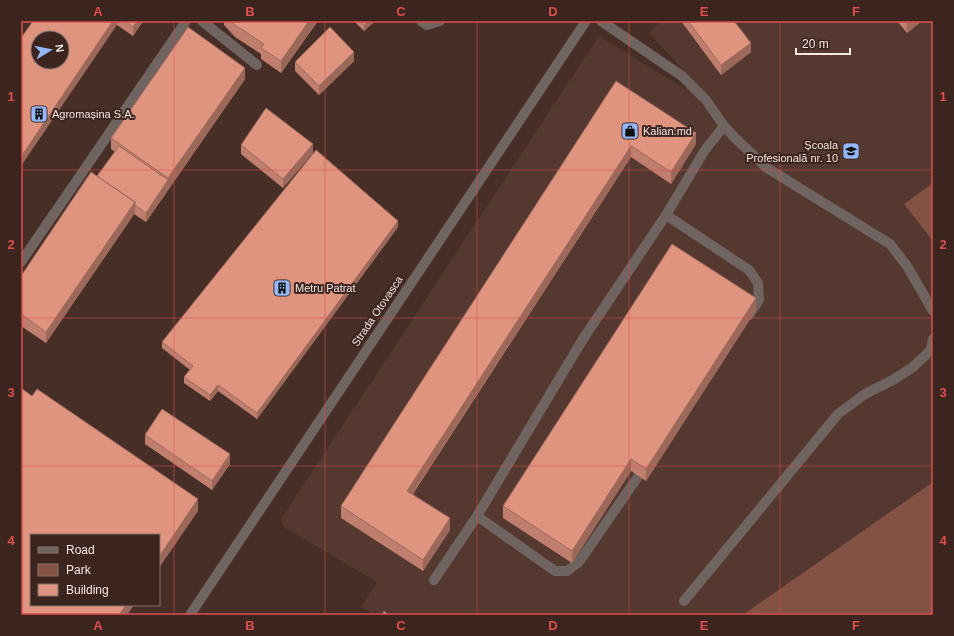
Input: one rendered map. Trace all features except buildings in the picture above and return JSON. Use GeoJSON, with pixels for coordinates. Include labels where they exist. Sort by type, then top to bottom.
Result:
{"type":"FeatureCollection","features":[{"type":"Feature","properties":{"kind":"street"},"geometry":{"type":"LineString","coordinates":[[21,262],[186,21]]}},
{"type":"Feature","properties":{"kind":"street"},"geometry":{"type":"LineString","coordinates":[[202,21],[257,65]]}},
{"type":"Feature","properties":{"kind":"street"},"geometry":{"type":"LineString","coordinates":[[421,21],[427,25],[440,21]]}},
{"type":"Feature","properties":{"kind":"street","name":"Strada Otovasca"},"geometry":{"type":"LineString","coordinates":[[190,615],[586,21]]}},
{"type":"Feature","properties":{"kind":"street"},"geometry":{"type":"LineString","coordinates":[[601,21],[682,76],[706,100],[724,126],[767,168],[890,244],[907,266],[933,311]]}},
{"type":"Feature","properties":{"kind":"street"},"geometry":{"type":"LineString","coordinates":[[434,580],[477,516],[584,339],[666,215],[705,150],[724,126]]}},
{"type":"Feature","properties":{"kind":"street"},"geometry":{"type":"LineString","coordinates":[[666,215],[749,270],[758,283],[759,300],[741,326]]}},
{"type":"Feature","properties":{"kind":"street"},"geometry":{"type":"LineString","coordinates":[[684,601],[838,414],[865,394],[893,380],[913,367],[930,350],[933,339]]}},
{"type":"Feature","properties":{"kind":"street"},"geometry":{"type":"LineString","coordinates":[[477,516],[555,571],[567,571],[579,562],[651,457]]}},
{"type":"Feature","properties":{"kind":"shaded area"},"geometry":{"type":"Polygon","coordinates":[[[659,21],[933,21],[933,482],[744,615],[375,615],[361,607],[377,582],[284,527],[281,519],[599,36],[685,89],[691,78],[649,33],[659,23],[659,21]]]}},
{"type":"Feature","properties":{"kind":"green space"},"geometry":{"type":"Polygon","coordinates":[[[933,183],[933,241],[904,204],[933,183]]]}},
{"type":"Feature","properties":{"kind":"green space"},"geometry":{"type":"Polygon","coordinates":[[[933,482],[933,615],[744,615],[747,612],[933,482]]]}},
{"type":"Feature","properties":{"kind":"place","name":"Agromașina S.A."},"geometry":{"type":"Point","coordinates":[39,114]}},
{"type":"Feature","properties":{"kind":"place","name":"Kalian.md"},"geometry":{"type":"Point","coordinates":[630,131]}},
{"type":"Feature","properties":{"kind":"place","name":"Școala Profesională nr. 10"},"geometry":{"type":"Point","coordinates":[851,151]}},
{"type":"Feature","properties":{"kind":"place","name":"Metru Patrat"},"geometry":{"type":"Point","coordinates":[282,288]}}]}
